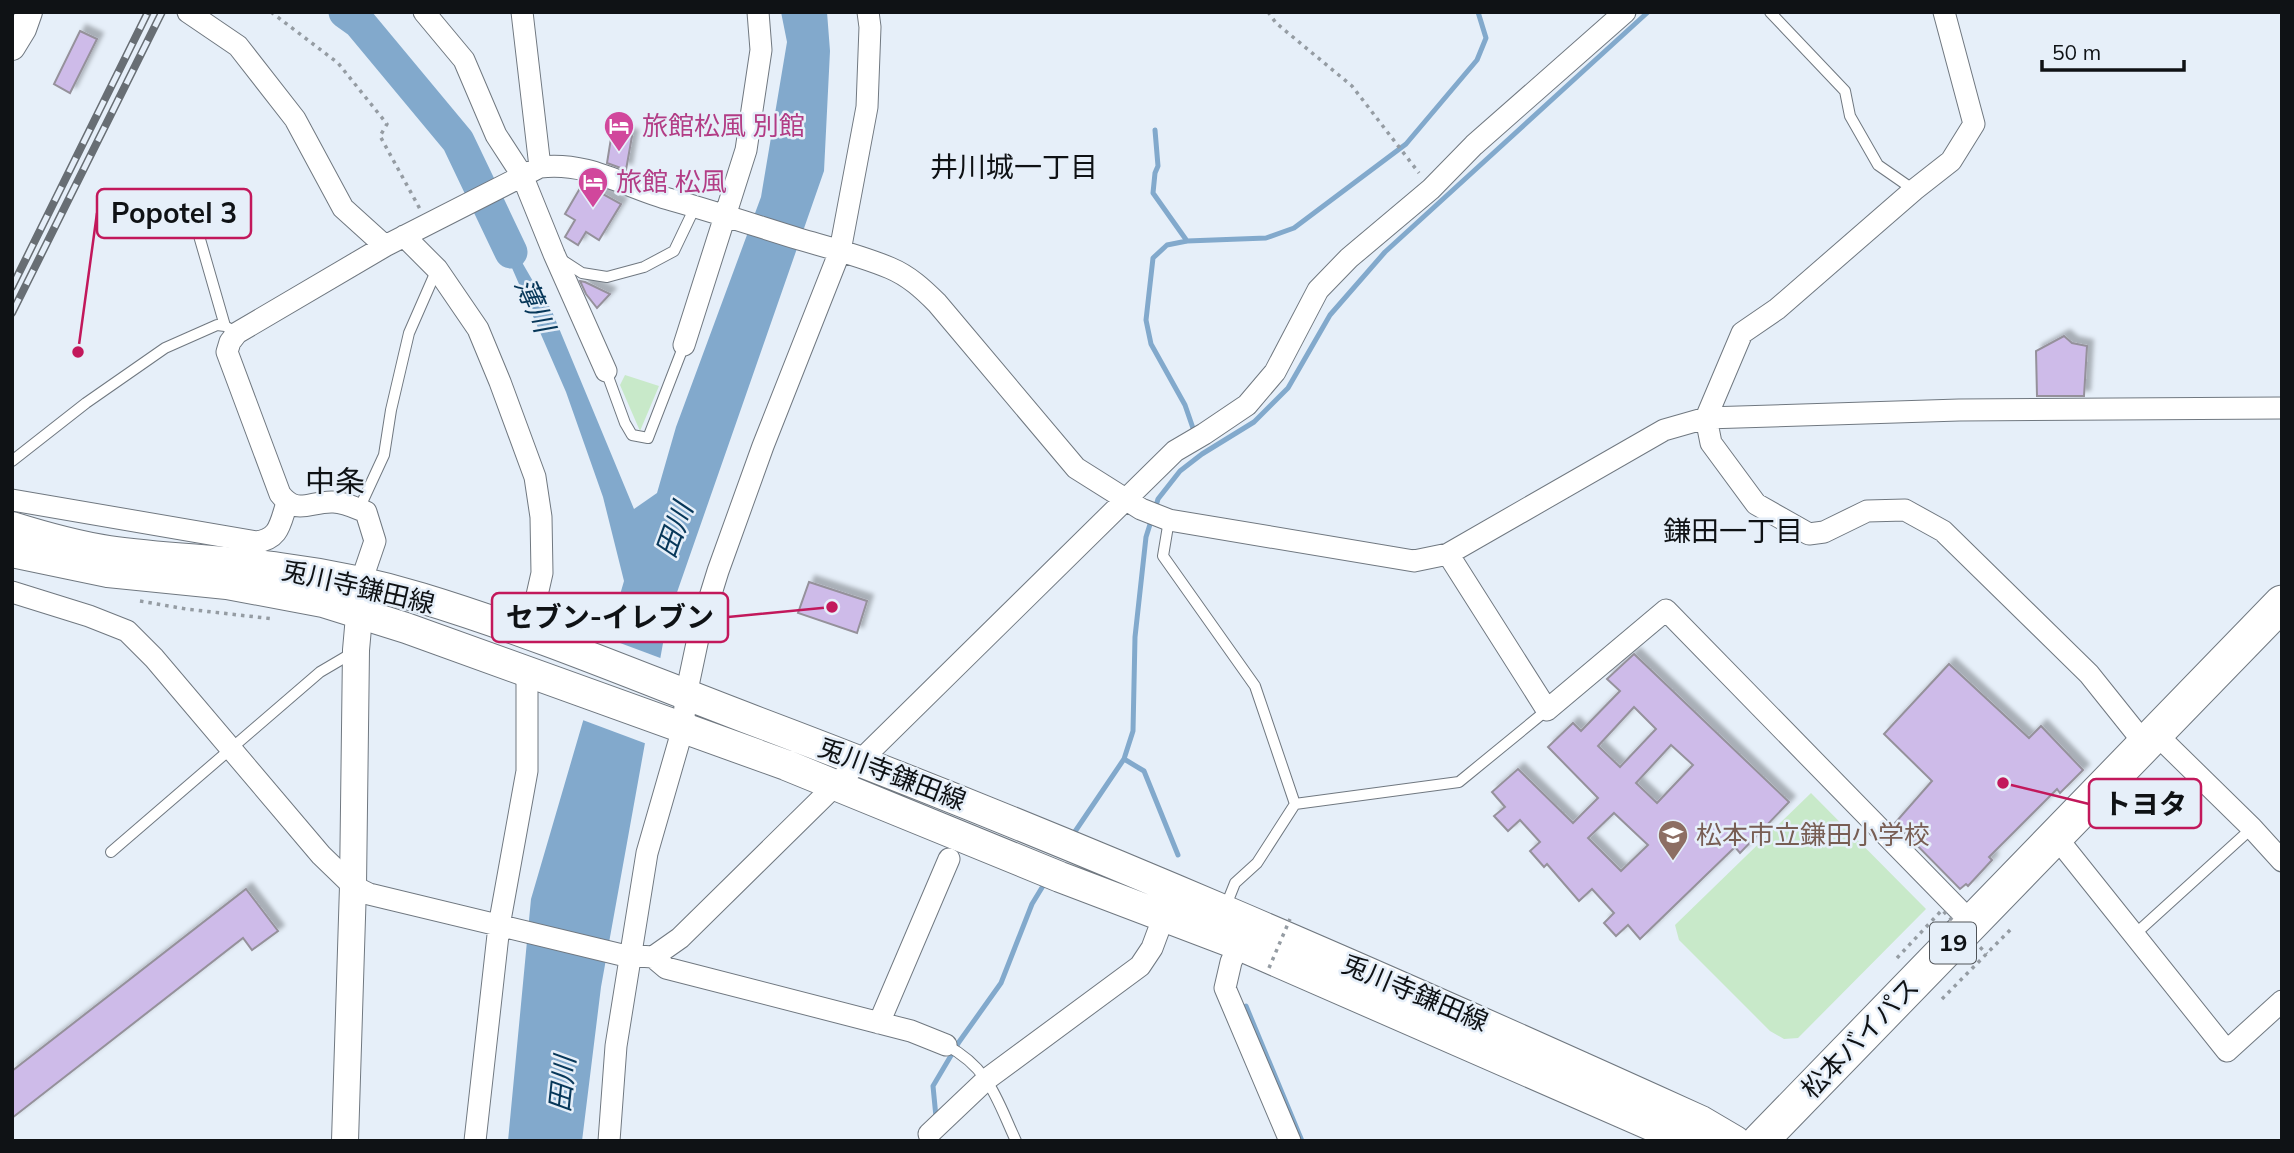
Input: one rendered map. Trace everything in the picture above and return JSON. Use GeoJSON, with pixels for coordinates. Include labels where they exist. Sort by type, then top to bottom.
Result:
{"type":"FeatureCollection","features":[{"type":"Feature","properties":{"kind":"highway","name":"松本バイパス"},"geometry":{"type":"LineString","coordinates":[[1760,1141],[1979,939],[2056,837],[2282,603]]}},
{"type":"Feature","properties":{"kind":"main road","name":"兎川寺鎌田線"},"geometry":{"type":"LineString","coordinates":[[12,527],[109,561],[323,602],[448,642],[835,784],[1051,873],[1169,902],[1237,926],[1488,1025],[1701,1121],[1735,1141]]}},
{"type":"Feature","properties":{"kind":"main road","name":"兎川寺鎌田線"},"geometry":{"type":"LineString","coordinates":[[12,552],[109,561],[281,568],[361,582],[420,598],[535,637],[859,760],[1068,845],[1169,902]]}},
{"type":"Feature","properties":{"kind":"main road","name":"兎川寺鎌田線"},"geometry":{"type":"LineString","coordinates":[[1237,926],[1687,1141]]}},
{"type":"Feature","properties":{"kind":"street"},"geometry":{"type":"LineString","coordinates":[[12,47],[29,12]]}},
{"type":"Feature","properties":{"kind":"street"},"geometry":{"type":"LineString","coordinates":[[188,12],[238,46],[246,56],[295,119],[344,208],[437,269],[478,329],[535,477],[541,517],[542,573],[535,637]]}},
{"type":"Feature","properties":{"kind":"street"},"geometry":{"type":"LineString","coordinates":[[424,12],[464,60],[496,135],[525,174],[554,254],[606,371]]}},
{"type":"Feature","properties":{"kind":"street"},"geometry":{"type":"LineString","coordinates":[[523,12],[525,174]]}},
{"type":"Feature","properties":{"kind":"street"},"geometry":{"type":"LineString","coordinates":[[684,345],[729,218],[746,149],[761,50],[758,12]]}},
{"type":"Feature","properties":{"kind":"street"},"geometry":{"type":"LineString","coordinates":[[609,1141],[626,955],[682,694],[718,571],[834,249],[867,107],[870,27],[868,12]]}},
{"type":"Feature","properties":{"kind":"street"},"geometry":{"type":"LineString","coordinates":[[653,957],[680,938],[859,760],[1149,512],[1175,451],[1247,405],[1275,372],[1318,290],[1349,258],[1431,189],[1474,145],[1625,12]]}},
{"type":"Feature","properties":{"kind":"street"},"geometry":{"type":"LineString","coordinates":[[1944,12],[1974,124],[1951,161],[1777,309],[1742,333],[1706,418],[1711,443],[1756,504],[1809,534],[1824,532],[1867,511],[1905,510],[1943,531],[2089,674],[2150,738],[2252,828],[2282,862]]}},
{"type":"Feature","properties":{"kind":"street"},"geometry":{"type":"LineString","coordinates":[[345,1141],[353,886],[356,650],[361,582],[375,541],[366,512],[333,502],[300,507],[287,503],[280,494],[227,352],[231,330],[394,241],[525,174],[561,164],[582,168],[671,200],[696,205],[729,218],[891,268],[915,282],[937,303],[1076,468],[1149,512],[1414,561],[1448,554],[1664,430],[1706,418],[1959,410],[2282,408]]}},
{"type":"Feature","properties":{"kind":"street"},"geometry":{"type":"LineString","coordinates":[[12,500],[256,542],[266,541],[275,535],[287,503]]}},
{"type":"Feature","properties":{"kind":"street"},"geometry":{"type":"LineString","coordinates":[[1448,554],[1547,710],[1665,610],[1979,939]]}},
{"type":"Feature","properties":{"kind":"street"},"geometry":{"type":"LineString","coordinates":[[12,592],[127,631],[232,748],[321,855],[353,886],[369,894],[626,955],[653,957],[666,968],[911,1031],[946,1045]]}},
{"type":"Feature","properties":{"kind":"street"},"geometry":{"type":"LineString","coordinates":[[475,1141],[527,771],[533,673]]}},
{"type":"Feature","properties":{"kind":"street"},"geometry":{"type":"LineString","coordinates":[[2056,837],[2227,1051],[2282,1001]]}},
{"type":"Feature","properties":{"kind":"street"},"geometry":{"type":"LineString","coordinates":[[879,1023],[949,859]]}},
{"type":"Feature","properties":{"kind":"street"},"geometry":{"type":"LineString","coordinates":[[929,1134],[988,1079],[1140,966],[1152,948],[1169,902]]}},
{"type":"Feature","properties":{"kind":"street"},"geometry":{"type":"LineString","coordinates":[[1237,926],[1225,988],[1290,1141]]}},
{"type":"Feature","properties":{"kind":"lane"},"geometry":{"type":"LineString","coordinates":[[1770,12],[1845,91],[1850,116],[1878,165],[1914,190]]}},
{"type":"Feature","properties":{"kind":"lane"},"geometry":{"type":"LineString","coordinates":[[554,254],[582,273],[607,277],[644,267],[674,251],[696,205]]}},
{"type":"Feature","properties":{"kind":"lane"},"geometry":{"type":"LineString","coordinates":[[191,208],[231,330]]}},
{"type":"Feature","properties":{"kind":"lane"},"geometry":{"type":"LineString","coordinates":[[359,509],[384,455],[391,410],[409,333],[437,269]]}},
{"type":"Feature","properties":{"kind":"lane"},"geometry":{"type":"LineString","coordinates":[[12,461],[86,403],[165,348],[217,325],[231,330]]}},
{"type":"Feature","properties":{"kind":"lane"},"geometry":{"type":"LineString","coordinates":[[606,371],[632,435],[648,438],[684,345]]}},
{"type":"Feature","properties":{"kind":"lane"},"geometry":{"type":"LineString","coordinates":[[1149,512],[1163,556],[1255,686],[1295,804]]}},
{"type":"Feature","properties":{"kind":"lane"},"geometry":{"type":"LineString","coordinates":[[111,852],[320,672],[356,650]]}},
{"type":"Feature","properties":{"kind":"lane"},"geometry":{"type":"LineString","coordinates":[[1237,926],[1235,883],[1257,863],[1295,804],[1459,782],[1547,710]]}},
{"type":"Feature","properties":{"kind":"lane"},"geometry":{"type":"LineString","coordinates":[[2133,936],[2252,828]]}},
{"type":"Feature","properties":{"kind":"lane"},"geometry":{"type":"LineString","coordinates":[[946,1045],[966,1056],[988,1079],[1016,1141]]}},
{"type":"Feature","properties":{"kind":"path"},"geometry":{"type":"LineString","coordinates":[[271,12],[338,63],[363,92],[387,124],[380,136],[433,221]]}},
{"type":"Feature","properties":{"kind":"path"},"geometry":{"type":"LineString","coordinates":[[1268,12],[1276,23],[1352,86],[1431,189]]}},
{"type":"Feature","properties":{"kind":"path"},"geometry":{"type":"LineString","coordinates":[[133,600],[278,620]]}},
{"type":"Feature","properties":{"kind":"path"},"geometry":{"type":"LineString","coordinates":[[1897,957],[1942,910],[1979,939]]}},
{"type":"Feature","properties":{"kind":"path"},"geometry":{"type":"LineString","coordinates":[[1269,968],[1290,919]]}},
{"type":"Feature","properties":{"kind":"path"},"geometry":{"type":"LineString","coordinates":[[1942,999],[1979,939],[2011,929]]}},
{"type":"Feature","properties":{"kind":"green space"},"geometry":{"type":"Polygon","coordinates":[[[625,375],[659,386],[640,431],[620,385],[625,375]]]}},
{"type":"Feature","properties":{"kind":"green space"},"geometry":{"type":"Polygon","coordinates":[[[1811,793],[1926,909],[1798,1038],[1784,1039],[1770,1031],[1679,940],[1675,925],[1811,793]]]}},
{"type":"Feature","properties":{"kind":"water","name":"田川"},"geometry":{"type":"Polygon","coordinates":[[[781,12],[827,12],[830,51],[824,171],[667,621],[601,987],[582,1141],[508,1141],[531,899],[624,581],[603,497],[566,392],[472,176],[551,309],[634,509],[657,493],[676,427],[761,197],[787,42],[781,12]]]}},
{"type":"Feature","properties":{"kind":"pier"},"geometry":{"type":"Polygon","coordinates":[[[604,637],[663,659],[647,744],[580,719],[604,637]]]}},
{"type":"Feature","properties":{"kind":"building"},"geometry":{"type":"Polygon","coordinates":[[[80,31],[97,39],[70,93],[54,84],[80,31]]]}},
{"type":"Feature","properties":{"kind":"building","name":"旅館松風 別館"},"geometry":{"type":"Polygon","coordinates":[[[612,132],[632,136],[626,170],[607,163],[612,132]]]}},
{"type":"Feature","properties":{"kind":"building","name":"旅館 松風"},"geometry":{"type":"Polygon","coordinates":[[[583,183],[621,204],[599,240],[586,232],[578,245],[565,237],[575,220],[565,214],[583,183]]]}},
{"type":"Feature","properties":{"kind":"building"},"geometry":{"type":"Polygon","coordinates":[[[580,281],[585,282],[610,294],[597,308],[580,281]]]}},
{"type":"Feature","properties":{"kind":"building"},"geometry":{"type":"Polygon","coordinates":[[[2064,336],[2072,343],[2087,346],[2084,396],[2037,396],[2036,351],[2064,336]]]}},
{"type":"Feature","properties":{"kind":"building"},"geometry":{"type":"Polygon","coordinates":[[[809,582],[867,601],[857,633],[798,613],[809,582]]]}},
{"type":"Feature","properties":{"kind":"building"},"geometry":{"type":"Polygon","coordinates":[[[1634,654],[1789,802],[1740,853],[1735,847],[1640,939],[1628,925],[1616,936],[1604,923],[1614,913],[1592,889],[1579,901],[1547,864],[1544,867],[1530,851],[1540,842],[1520,820],[1508,831],[1494,816],[1505,807],[1492,792],[1518,769],[1573,823],[1598,798],[1548,747],[1573,723],[1581,731],[1620,691],[1607,679],[1634,654]],[[1634,707],[1598,746],[1620,767],[1656,729],[1634,707]],[[1671,745],[1636,783],[1657,803],[1693,765],[1671,745]],[[1614,813],[1588,838],[1621,871],[1648,845],[1614,813]]]}},
{"type":"Feature","properties":{"kind":"building"},"geometry":{"type":"Polygon","coordinates":[[[1949,664],[2029,738],[2041,726],[2083,770],[2060,793],[2057,789],[1989,857],[1992,860],[1968,886],[1966,884],[1960,889],[1895,823],[1932,781],[1884,734],[1949,664]]]}},
{"type":"Feature","properties":{"kind":"building"},"geometry":{"type":"Polygon","coordinates":[[[246,889],[278,931],[252,950],[243,938],[12,1118],[12,1071],[246,889]]]}},
{"type":"Feature","properties":{"kind":"waterway","name":"薄川"},"geometry":{"type":"LineString","coordinates":[[345,12],[359,22],[458,141],[511,252]]}},
{"type":"Feature","properties":{"kind":"waterway"},"geometry":{"type":"LineString","coordinates":[[1195,434],[1185,405],[1151,344],[1146,320],[1153,258],[1167,245],[1187,241],[1266,238],[1294,228],[1406,144],[1477,60],[1486,38],[1478,12]]}},
{"type":"Feature","properties":{"kind":"waterway"},"geometry":{"type":"LineString","coordinates":[[1155,509],[1158,499],[1180,471],[1254,422],[1288,388],[1330,315],[1385,252],[1648,12]]}},
{"type":"Feature","properties":{"kind":"waterway"},"geometry":{"type":"LineString","coordinates":[[1155,130],[1158,166],[1153,193],[1187,241]]}},
{"type":"Feature","properties":{"kind":"waterway"},"geometry":{"type":"LineString","coordinates":[[1072,836],[1124,759],[1133,731],[1135,637],[1146,537],[1152,518]]}},
{"type":"Feature","properties":{"kind":"waterway"},"geometry":{"type":"LineString","coordinates":[[1124,759],[1144,771],[1178,855]]}},
{"type":"Feature","properties":{"kind":"waterway"},"geometry":{"type":"LineString","coordinates":[[936,1117],[933,1086],[959,1042],[1001,983],[1032,904],[1046,881]]}},
{"type":"Feature","properties":{"kind":"waterway"},"geometry":{"type":"LineString","coordinates":[[1246,1006],[1302,1141]]}},
{"type":"Feature","properties":{"kind":"railway"},"geometry":{"type":"LineString","coordinates":[[12,287],[148,12]]}},
{"type":"Feature","properties":{"kind":"railway"},"geometry":{"type":"LineString","coordinates":[[12,313],[162,12]]}},
{"type":"Feature","properties":{"kind":"place","name":"旅館松風 別館"},"geometry":{"type":"Point","coordinates":[619,153]}},
{"type":"Feature","properties":{"kind":"place","name":"旅館 松風"},"geometry":{"type":"Point","coordinates":[593,209]}},
{"type":"Feature","properties":{"kind":"place","name":"Popotel 3"},"geometry":{"type":"Point","coordinates":[78,352]}},
{"type":"Feature","properties":{"kind":"place","name":"セブン-イレブン"},"geometry":{"type":"Point","coordinates":[832,607]}},
{"type":"Feature","properties":{"kind":"place","name":"トヨタ"},"geometry":{"type":"Point","coordinates":[2003,783]}},
{"type":"Feature","properties":{"kind":"place","name":"松本市立鎌田小学校"},"geometry":{"type":"Point","coordinates":[1673,862]}},
{"type":"Feature","properties":{"kind":"district","name":"井川城一丁目"},"geometry":{"type":"Point","coordinates":[1014,167]}},
{"type":"Feature","properties":{"kind":"district","name":"中条"},"geometry":{"type":"Point","coordinates":[335,482]}},
{"type":"Feature","properties":{"kind":"district","name":"鎌田一丁目"},"geometry":{"type":"Point","coordinates":[1733,531]}}]}
